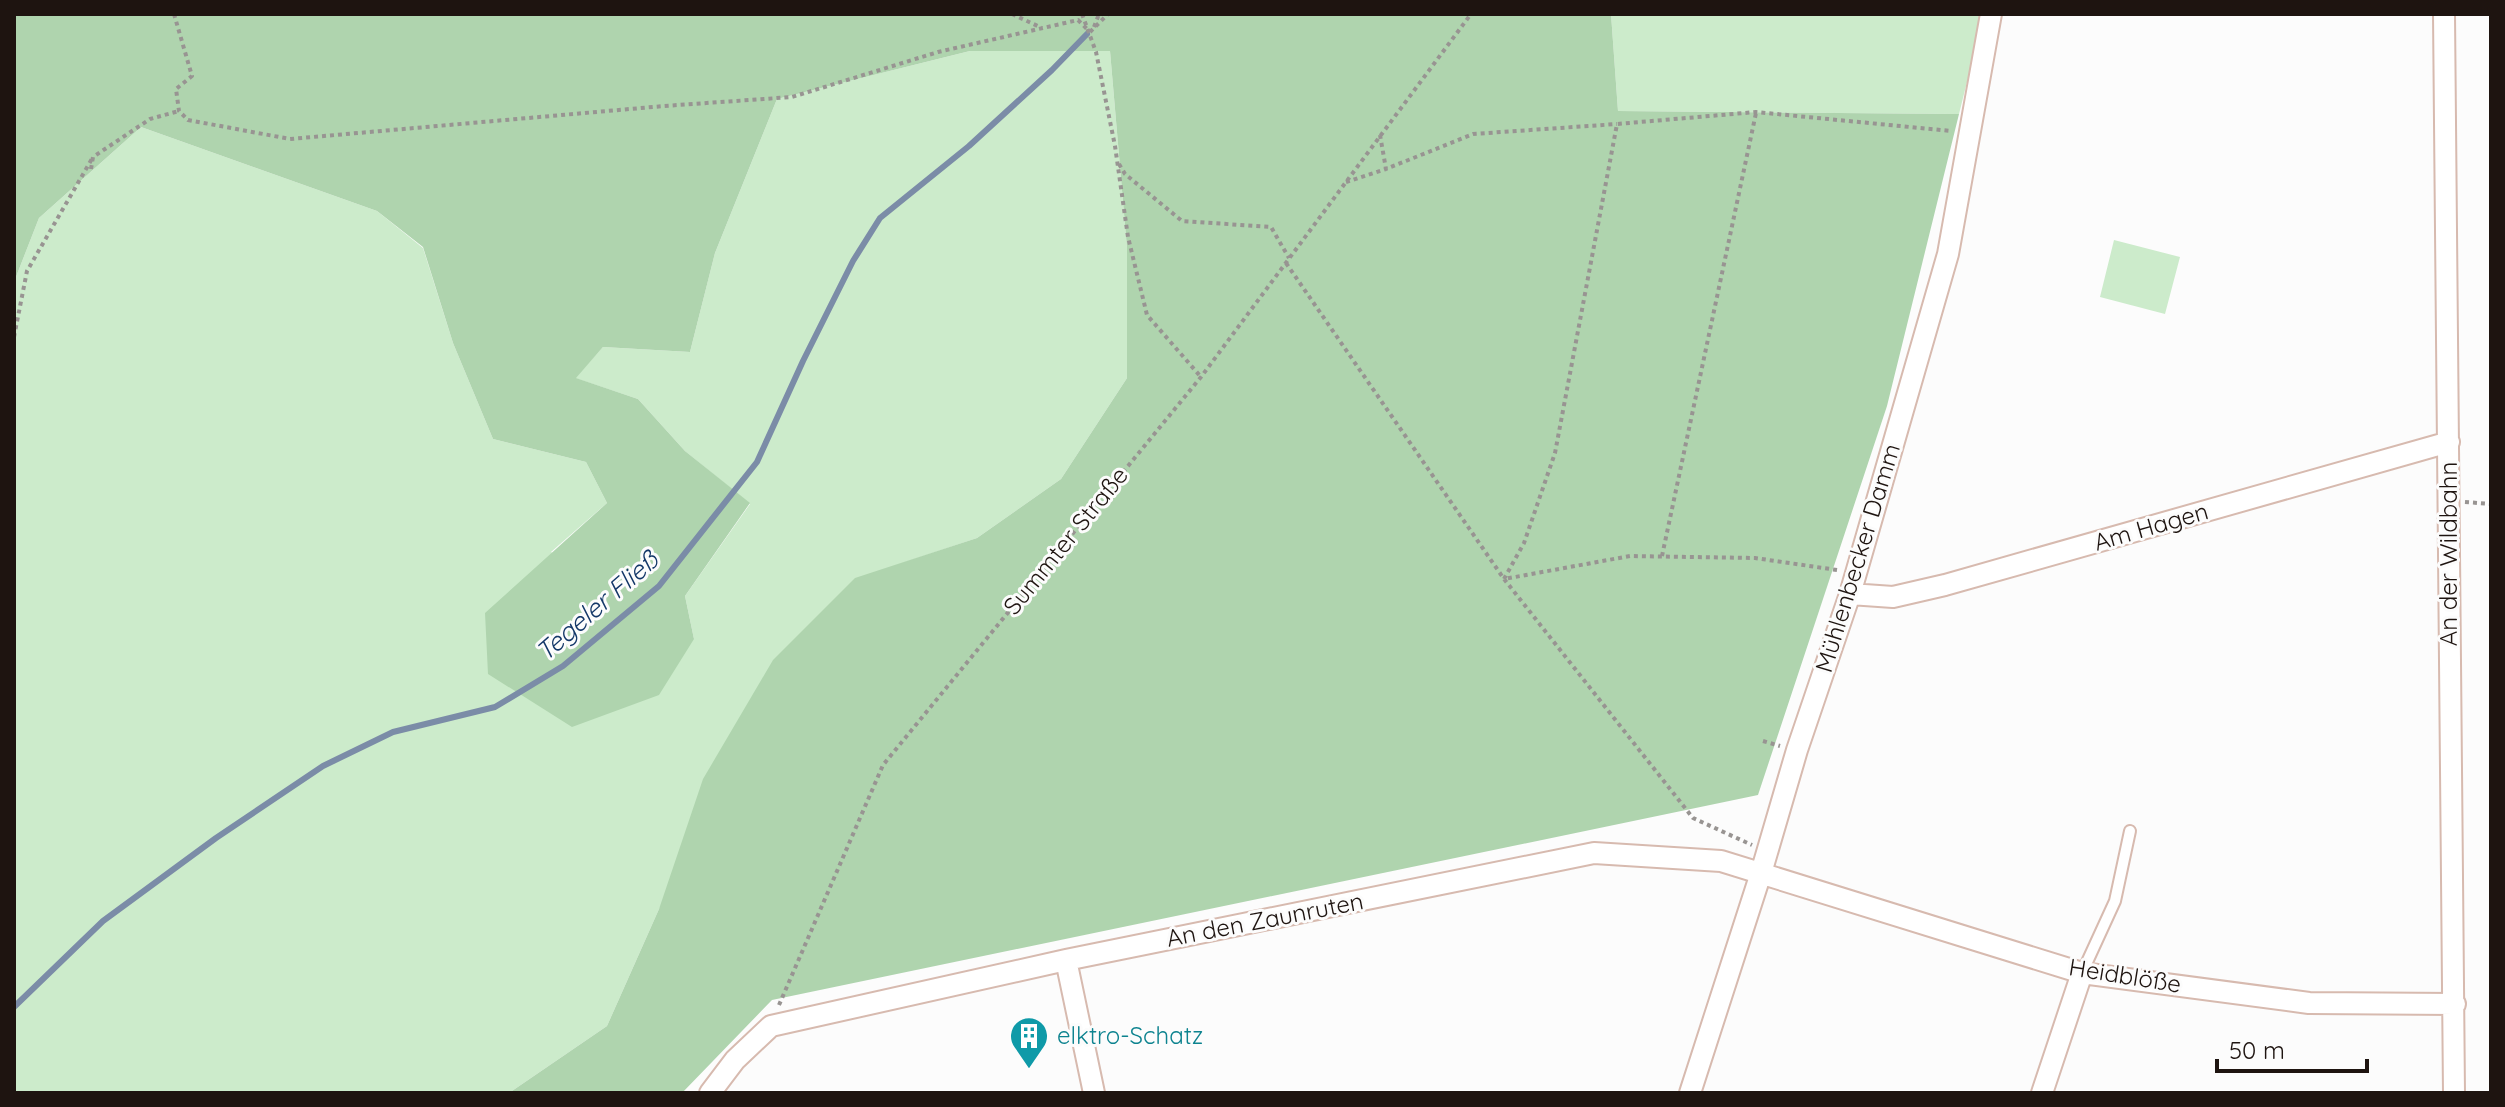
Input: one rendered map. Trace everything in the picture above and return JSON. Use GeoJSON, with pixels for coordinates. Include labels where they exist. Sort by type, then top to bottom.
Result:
{"type":"FeatureCollection","features":[{"type":"Feature","properties":{"kind":"street","name":"Mühlenbecker Damm"},"geometry":{"type":"LineString","coordinates":[[1690,1093],[1797,750],[1850,594],[1948,254],[1991,14]]}},
{"type":"Feature","properties":{"kind":"street","name":"An der Wildbahn"},"geometry":{"type":"LineString","coordinates":[[2444,14],[2449,442],[2446,500],[2454,1093]]}},
{"type":"Feature","properties":{"kind":"street","name":"Am Hagen"},"geometry":{"type":"LineString","coordinates":[[1850,594],[1893,597],[1945,585],[2449,442]]}},
{"type":"Feature","properties":{"kind":"street","name":"An den Zaunruten"},"geometry":{"type":"LineString","coordinates":[[771,1026],[1066,960],[1594,853],[1764,862]]}},
{"type":"Feature","properties":{"kind":"street","name":"Heidblöße"},"geometry":{"type":"LineString","coordinates":[[1764,862],[2082,973],[2309,1003],[2455,1004]]}},
{"type":"Feature","properties":{"kind":"street"},"geometry":{"type":"LineString","coordinates":[[1066,960],[1094,1093]]}},
{"type":"Feature","properties":{"kind":"street"},"geometry":{"type":"LineString","coordinates":[[2042,1093],[2082,973]]}},
{"type":"Feature","properties":{"kind":"street"},"geometry":{"type":"LineString","coordinates":[[710,1093],[735,1060],[771,1026]]}},
{"type":"Feature","properties":{"kind":"lane"},"geometry":{"type":"LineString","coordinates":[[2082,973],[2115,901],[2130,831]]}},
{"type":"Feature","properties":{"kind":"path"},"geometry":{"type":"LineString","coordinates":[[174,14],[192,76],[176,89],[179,111],[188,120],[290,139],[792,97],[938,52],[1078,20],[1090,32]]}},
{"type":"Feature","properties":{"kind":"path"},"geometry":{"type":"LineString","coordinates":[[1012,14],[1043,29]]}},
{"type":"Feature","properties":{"kind":"path"},"geometry":{"type":"LineString","coordinates":[[1082,14],[1090,32],[1118,161],[1128,237],[1147,315],[1201,377]]}},
{"type":"Feature","properties":{"kind":"path"},"geometry":{"type":"LineString","coordinates":[[1090,32],[1099,14]]}},
{"type":"Feature","properties":{"kind":"path"},"geometry":{"type":"LineString","coordinates":[[1090,32],[1108,14]]}},
{"type":"Feature","properties":{"kind":"path","name":"Summter Straße"},"geometry":{"type":"LineString","coordinates":[[771,1026],[883,765],[1201,377],[1471,14]]}},
{"type":"Feature","properties":{"kind":"path"},"geometry":{"type":"LineString","coordinates":[[14,337],[27,271],[93,157],[150,119],[179,111]]}},
{"type":"Feature","properties":{"kind":"path"},"geometry":{"type":"LineString","coordinates":[[1662,556],[1756,112]]}},
{"type":"Feature","properties":{"kind":"path"},"geometry":{"type":"LineString","coordinates":[[1346,183],[1473,134],[1756,112],[1972,133]]}},
{"type":"Feature","properties":{"kind":"path"},"geometry":{"type":"LineString","coordinates":[[1504,579],[1524,543],[1555,453],[1617,124]]}},
{"type":"Feature","properties":{"kind":"path"},"geometry":{"type":"LineString","coordinates":[[1380,135],[1386,169]]}},
{"type":"Feature","properties":{"kind":"path"},"geometry":{"type":"LineString","coordinates":[[91,169],[93,157]]}},
{"type":"Feature","properties":{"kind":"path"},"geometry":{"type":"LineString","coordinates":[[1118,161],[1125,174],[1182,221],[1271,227],[1288,260],[1504,579],[1693,818],[1764,862]]}},
{"type":"Feature","properties":{"kind":"path"},"geometry":{"type":"LineString","coordinates":[[1504,579],[1630,556],[1755,558],[1856,573]]}},
{"type":"Feature","properties":{"kind":"green space"},"geometry":{"type":"Polygon","coordinates":[[[14,14],[1611,14],[1618,111],[1959,114],[1887,406],[1758,795],[772,1000],[682,1093],[509,1093],[607,1026],[659,909],[703,779],[773,660],[855,578],[977,538],[1061,479],[1127,378],[1127,248],[1110,51],[970,51],[777,99],[715,253],[690,352],[603,347],[576,378],[638,399],[685,451],[750,503],[685,596],[694,639],[659,695],[572,727],[488,674],[485,613],[607,503],[586,462],[493,439],[453,343],[423,247],[377,211],[141,127],[39,218],[14,282],[14,14]]]}},
{"type":"Feature","properties":{"kind":"green space"},"geometry":{"type":"Polygon","coordinates":[[[1611,14],[1984,14],[1959,114],[1618,111],[1611,14]]]}},
{"type":"Feature","properties":{"kind":"green space"},"geometry":{"type":"Polygon","coordinates":[[[970,51],[1110,51],[1127,248],[1127,378],[1061,479],[977,538],[855,579],[659,909],[607,1026],[509,1093],[14,1093],[14,282],[39,218],[141,127],[377,211],[423,248],[453,343],[493,439],[586,462],[607,503],[551,552],[694,639],[685,596],[750,504],[685,451],[638,399],[575,378],[603,347],[690,352],[715,253],[777,99],[970,51]]]}},
{"type":"Feature","properties":{"kind":"green space"},"geometry":{"type":"Polygon","coordinates":[[[2114,240],[2180,257],[2165,314],[2100,297],[2114,240]]]}},
{"type":"Feature","properties":{"kind":"waterway","name":"Tegeler Fließ"},"geometry":{"type":"LineString","coordinates":[[14,1007],[103,921],[216,838],[323,766],[393,732],[495,707],[563,666],[659,586],[757,462],[853,261],[880,218],[969,146],[1087,34]]}},
{"type":"Feature","properties":{"kind":"place","name":"elktro-Schatz"},"geometry":{"type":"Point","coordinates":[1029,1070]}}]}
